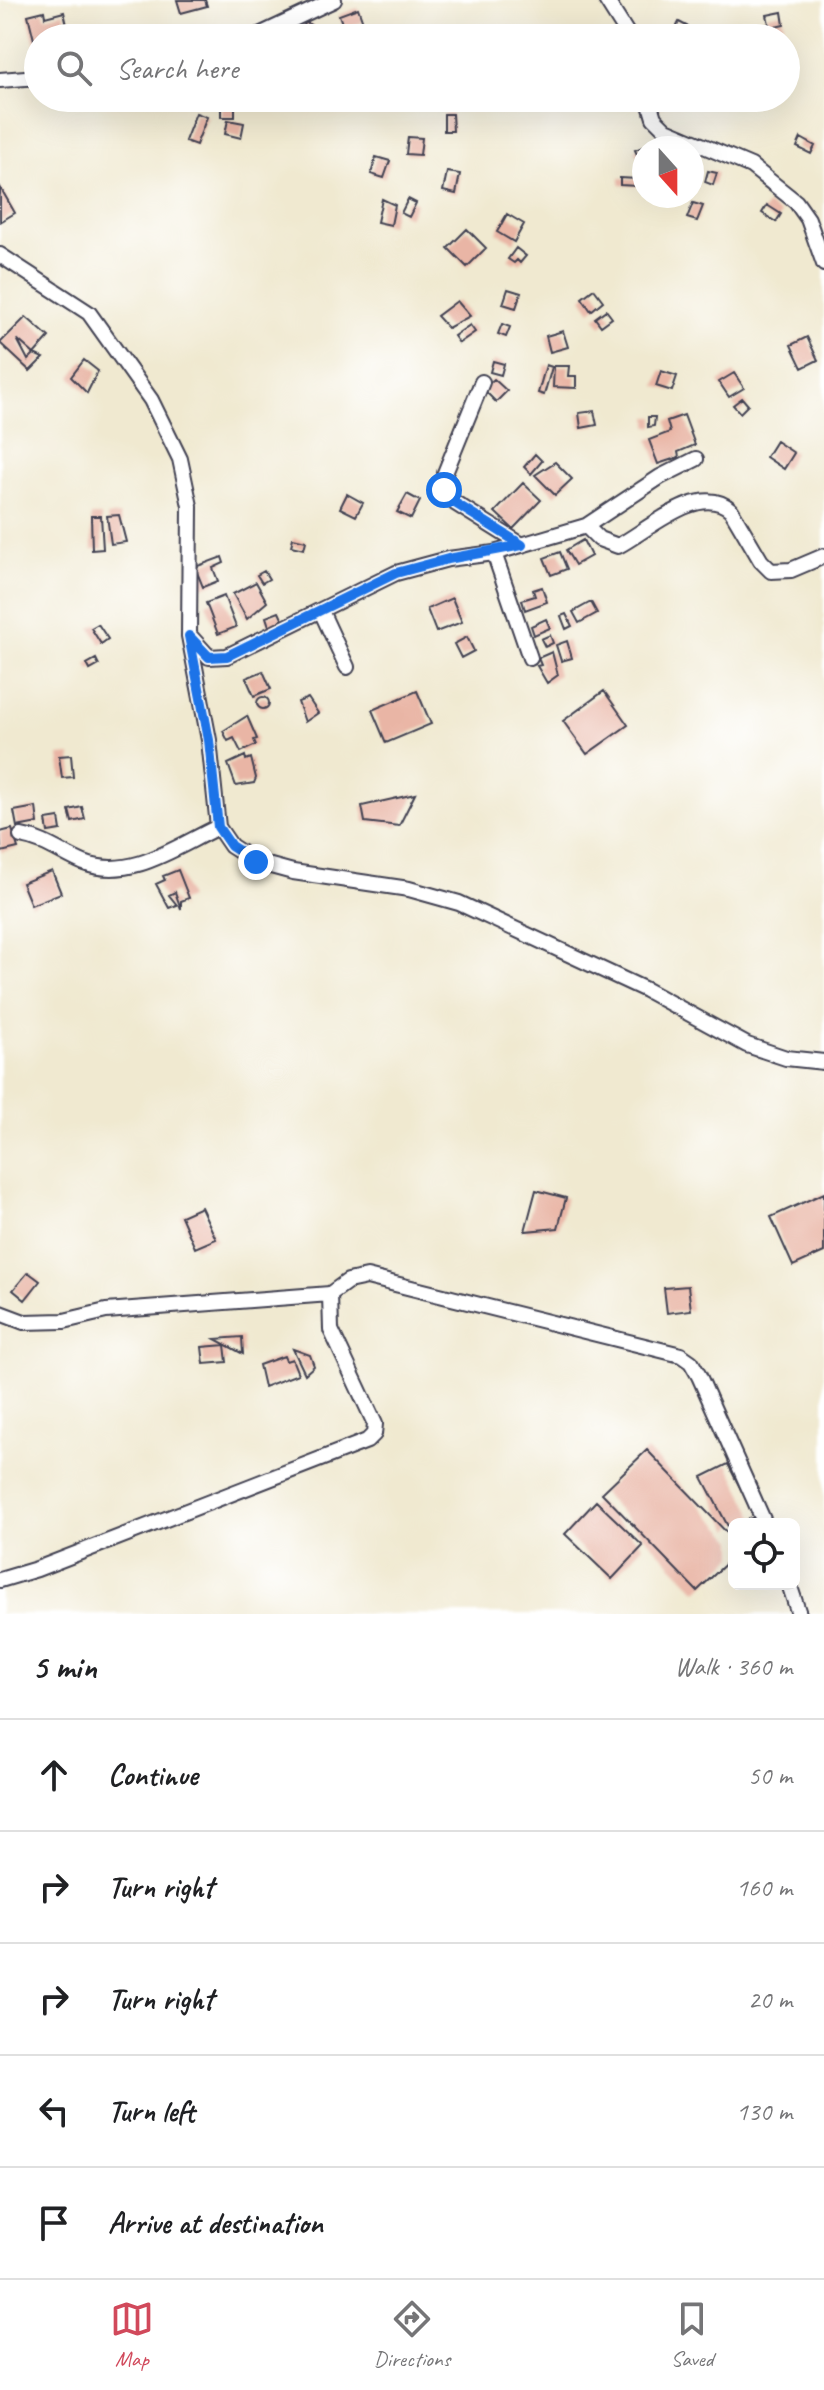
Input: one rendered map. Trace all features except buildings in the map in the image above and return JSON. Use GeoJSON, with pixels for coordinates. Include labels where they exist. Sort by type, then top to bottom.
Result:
{"type":"FeatureCollection","features":[{"type":"Feature","properties":{"kind":"street"},"geometry":{"type":"LineString","coordinates":[[283,24],[334,0]]}},
{"type":"Feature","properties":{"kind":"street"},"geometry":{"type":"LineString","coordinates":[[606,0],[621,24]]}},
{"type":"Feature","properties":{"kind":"street"},"geometry":{"type":"LineString","coordinates":[[0,80],[24,78]]}},
{"type":"Feature","properties":{"kind":"street"},"geometry":{"type":"LineString","coordinates":[[652,112],[666,130],[751,166],[796,202],[808,219],[824,264]]}},
{"type":"Feature","properties":{"kind":"street"},"geometry":{"type":"LineString","coordinates":[[0,255],[89,313],[151,400],[180,459],[190,506],[189,636],[209,740],[218,827],[231,846],[256,862],[293,872],[409,889],[459,903],[646,990],[747,1045],[786,1058],[824,1062]]}},
{"type":"Feature","properties":{"kind":"street"},"geometry":{"type":"LineString","coordinates":[[482,382],[445,473],[444,490],[455,503],[522,545]]}},
{"type":"Feature","properties":{"kind":"street"},"geometry":{"type":"LineString","coordinates":[[189,636],[209,657],[218,659],[396,573],[448,559],[494,553],[586,526],[660,477],[696,459]]}},
{"type":"Feature","properties":{"kind":"street"},"geometry":{"type":"LineString","coordinates":[[586,526],[599,539],[618,546],[674,510],[703,503],[724,503],[761,561],[771,571],[791,570],[824,556]]}},
{"type":"Feature","properties":{"kind":"street"},"geometry":{"type":"LineString","coordinates":[[494,553],[530,658]]}},
{"type":"Feature","properties":{"kind":"street"},"geometry":{"type":"LineString","coordinates":[[321,611],[347,667]]}},
{"type":"Feature","properties":{"kind":"street"},"geometry":{"type":"LineString","coordinates":[[21,836],[36,839],[98,867],[128,868],[218,827]]}},
{"type":"Feature","properties":{"kind":"street"},"geometry":{"type":"LineString","coordinates":[[0,1313],[24,1322],[64,1321],[106,1311],[330,1294],[348,1281],[367,1277],[681,1355],[691,1362],[699,1376],[762,1518]]}},
{"type":"Feature","properties":{"kind":"street"},"geometry":{"type":"LineString","coordinates":[[0,1580],[37,1569],[367,1441],[374,1434],[375,1424],[331,1330],[330,1294]]}},
{"type":"Feature","properties":{"kind":"street"},"geometry":{"type":"LineString","coordinates":[[791,1590],[799,1614]]}},
{"type":"Feature","properties":{"kind":"route"},"geometry":{"type":"LineString","coordinates":[[256,862],[231,846],[218,827],[209,740],[189,636],[209,657],[218,659],[272,636],[396,573],[522,545],[455,503],[444,490]]}}]}
